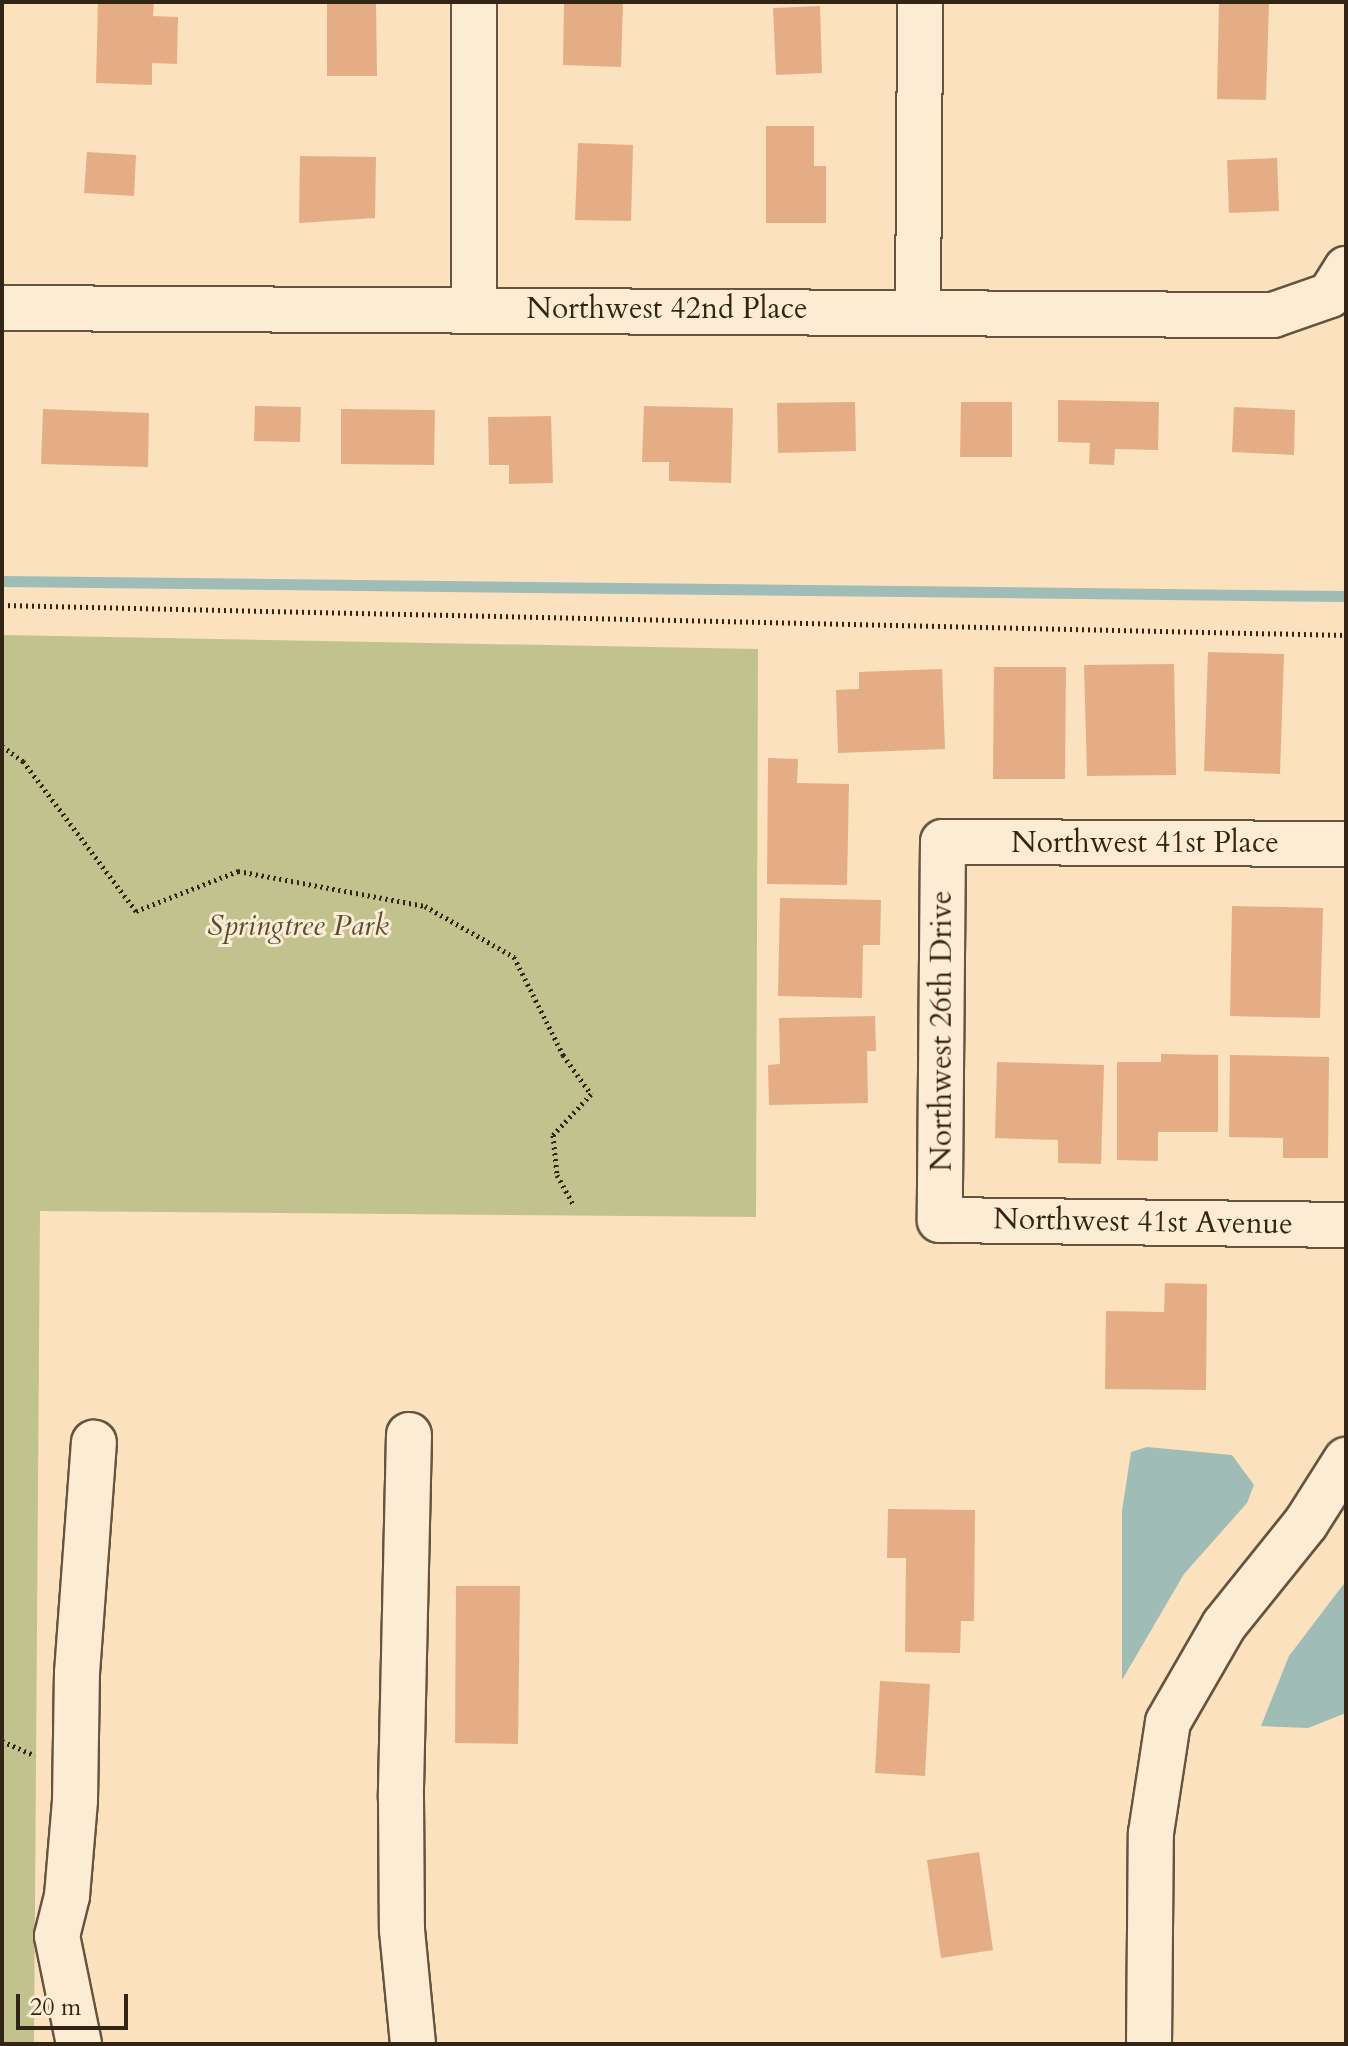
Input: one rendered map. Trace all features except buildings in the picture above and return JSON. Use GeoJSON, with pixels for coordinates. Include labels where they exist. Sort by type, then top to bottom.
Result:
{"type":"FeatureCollection","features":[{"type":"Feature","properties":{"kind":"street"},"geometry":{"type":"LineString","coordinates":[[474,2],[474,309]]}},
{"type":"Feature","properties":{"kind":"street"},"geometry":{"type":"LineString","coordinates":[[918,310],[920,2]]}},
{"type":"Feature","properties":{"kind":"street","name":"Northwest 42nd Place"},"geometry":{"type":"LineString","coordinates":[[2,308],[918,310],[1273,315],[1338,282]]}},
{"type":"Feature","properties":{"kind":"street","name":"Northwest 41st Place"},"geometry":{"type":"LineString","coordinates":[[943,842],[1346,844]]}},
{"type":"Feature","properties":{"kind":"street","name":"Northwest 26th Drive"},"geometry":{"type":"LineString","coordinates":[[940,1220],[943,842]]}},
{"type":"Feature","properties":{"kind":"street","name":"Northwest 41st Avenue"},"geometry":{"type":"LineString","coordinates":[[940,1220],[1346,1225]]}},
{"type":"Feature","properties":{"kind":"street"},"geometry":{"type":"LineString","coordinates":[[409,1435],[402,1901],[413,2044]]}},
{"type":"Feature","properties":{"kind":"street"},"geometry":{"type":"LineString","coordinates":[[79,2044],[57,1936],[67,1896],[74,1814],[94,1443]]}},
{"type":"Feature","properties":{"kind":"street"},"geometry":{"type":"LineString","coordinates":[[1149,2044],[1151,1833],[1168,1722],[1224,1625],[1306,1523],[1346,1460]]}},
{"type":"Feature","properties":{"kind":"path"},"geometry":{"type":"LineString","coordinates":[[2,605],[1346,635]]}},
{"type":"Feature","properties":{"kind":"path"},"geometry":{"type":"LineString","coordinates":[[2,746],[23,761],[136,911],[238,871],[425,906],[514,957],[563,1055],[591,1094],[553,1135],[557,1175],[573,1204]]}},
{"type":"Feature","properties":{"kind":"green space","name":"Springtree Park"},"geometry":{"type":"Polygon","coordinates":[[[2,635],[758,649],[756,1217],[40,1211],[34,2044],[2,2044],[2,635]]]}},
{"type":"Feature","properties":{"kind":"water"},"geometry":{"type":"Polygon","coordinates":[[[1147,1447],[1232,1455],[1254,1485],[1247,1503],[1184,1574],[1122,1680],[1122,1511],[1131,1452],[1147,1447]]]}},
{"type":"Feature","properties":{"kind":"water"},"geometry":{"type":"Polygon","coordinates":[[[1346,1581],[1346,1713],[1308,1728],[1261,1726],[1289,1656],[1346,1581]]]}},
{"type":"Feature","properties":{"kind":"waterway"},"geometry":{"type":"LineString","coordinates":[[2,581],[1346,596]]}}]}
